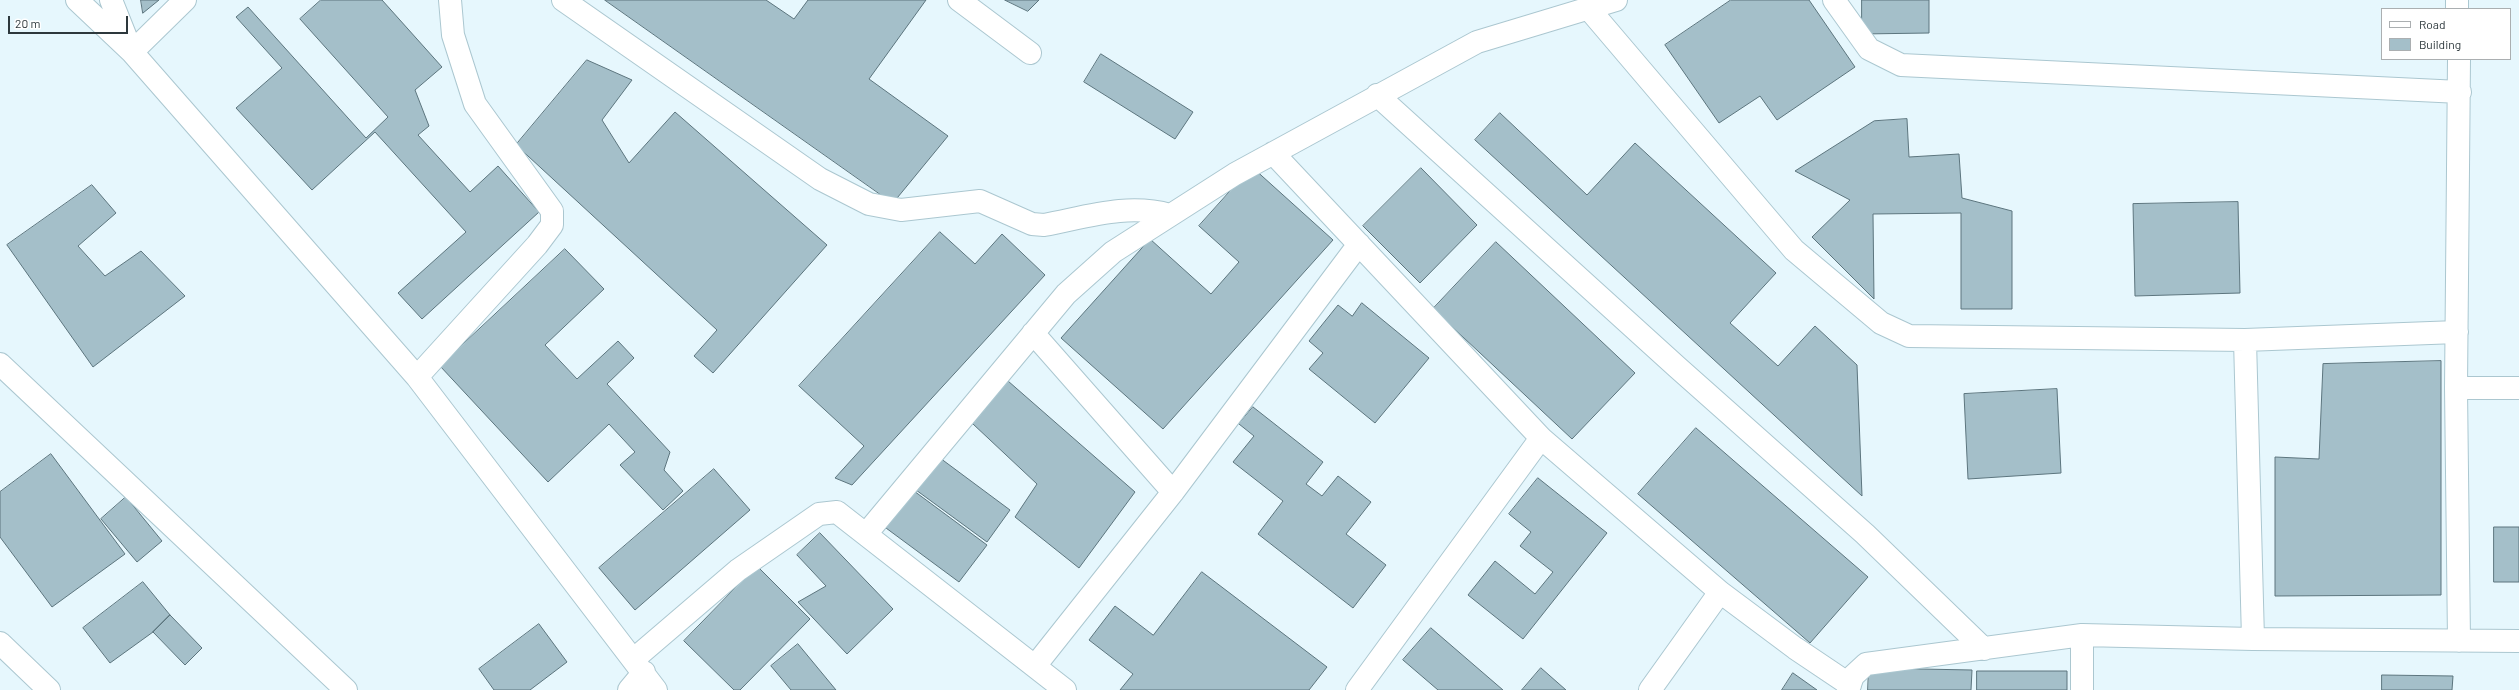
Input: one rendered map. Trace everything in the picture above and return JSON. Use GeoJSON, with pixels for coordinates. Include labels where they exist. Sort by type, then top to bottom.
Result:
{"type":"FeatureCollection","features":[{"type":"Feature","properties":{"kind":"street"},"geometry":{"type":"LineString","coordinates":[[76,0],[132,52],[417,377],[639,665],[656,690]]}},
{"type":"Feature","properties":{"kind":"street"},"geometry":{"type":"LineString","coordinates":[[111,0],[132,52]]}},
{"type":"Feature","properties":{"kind":"street"},"geometry":{"type":"LineString","coordinates":[[132,52],[185,0]]}},
{"type":"Feature","properties":{"kind":"street"},"geometry":{"type":"LineString","coordinates":[[417,377],[537,244],[552,225],[552,211],[475,104],[453,35],[450,0]]}},
{"type":"Feature","properties":{"kind":"street"},"geometry":{"type":"LineString","coordinates":[[563,0],[820,179],[869,204],[901,210],[980,201],[1032,224],[1044,225],[1120,210],[1141,209],[1170,215]]}},
{"type":"Feature","properties":{"kind":"street"},"geometry":{"type":"LineString","coordinates":[[959,0],[1030,53]]}},
{"type":"Feature","properties":{"kind":"street"},"geometry":{"type":"LineString","coordinates":[[866,534],[1066,294],[1112,252],[1235,174],[1377,95],[1477,42],[1616,0]]}},
{"type":"Feature","properties":{"kind":"street"},"geometry":{"type":"LineString","coordinates":[[1834,0],[1869,48],[1901,66],[2460,92]]}},
{"type":"Feature","properties":{"kind":"street"},"geometry":{"type":"LineString","coordinates":[[1589,8],[1794,250],[1881,323],[1909,336],[2245,340],[2457,332]]}},
{"type":"Feature","properties":{"kind":"street"},"geometry":{"type":"LineString","coordinates":[[2459,60],[2460,92],[2456,388],[2459,641]]}},
{"type":"Feature","properties":{"kind":"street"},"geometry":{"type":"LineString","coordinates":[[1377,95],[1676,367],[1864,534],[1984,649]]}},
{"type":"Feature","properties":{"kind":"street"},"geometry":{"type":"LineString","coordinates":[[1273,153],[1541,438],[1720,592],[1849,688],[1853,676],[1866,664],[2082,635],[2253,639],[2519,641]]}},
{"type":"Feature","properties":{"kind":"street"},"geometry":{"type":"LineString","coordinates":[[1035,666],[1172,492],[1359,244]]}},
{"type":"Feature","properties":{"kind":"street"},"geometry":{"type":"LineString","coordinates":[[1033,334],[1172,492]]}},
{"type":"Feature","properties":{"kind":"street"},"geometry":{"type":"LineString","coordinates":[[2245,340],[2253,639]]}},
{"type":"Feature","properties":{"kind":"street"},"geometry":{"type":"LineString","coordinates":[[0,364],[346,690]]}},
{"type":"Feature","properties":{"kind":"street"},"geometry":{"type":"LineString","coordinates":[[2456,388],[2519,388]]}},
{"type":"Feature","properties":{"kind":"street"},"geometry":{"type":"LineString","coordinates":[[1357,690],[1541,438]]}},
{"type":"Feature","properties":{"kind":"street"},"geometry":{"type":"LineString","coordinates":[[629,690],[639,665],[738,570],[819,514],[837,512],[1065,690]]}},
{"type":"Feature","properties":{"kind":"street"},"geometry":{"type":"LineString","coordinates":[[1650,690],[1720,592]]}},
{"type":"Feature","properties":{"kind":"street"},"geometry":{"type":"LineString","coordinates":[[2082,635],[2082,690]]}},
{"type":"Feature","properties":{"kind":"street"},"geometry":{"type":"LineString","coordinates":[[0,643],[46,689]]}},
{"type":"Feature","properties":{"kind":"building"},"geometry":{"type":"Polygon","coordinates":[[[141,0],[159,0],[143,13],[141,0]]]}},
{"type":"Feature","properties":{"kind":"building"},"geometry":{"type":"Polygon","coordinates":[[[321,0],[382,0],[442,67],[415,90],[429,126],[418,135],[470,192],[498,166],[539,212],[422,319],[398,293],[466,232],[375,132],[312,190],[236,108],[282,68],[236,17],[248,7],[366,138],[388,117],[300,19],[321,0]]]}},
{"type":"Feature","properties":{"kind":"building"},"geometry":{"type":"Polygon","coordinates":[[[605,0],[766,0],[794,19],[808,0],[926,0],[869,79],[948,136],[893,203],[605,0]]]}},
{"type":"Feature","properties":{"kind":"building"},"geometry":{"type":"Polygon","coordinates":[[[1005,0],[1039,0],[1028,11],[1005,0]]]}},
{"type":"Feature","properties":{"kind":"building"},"geometry":{"type":"Polygon","coordinates":[[[1731,0],[1809,0],[1855,67],[1777,120],[1760,96],[1719,123],[1665,45],[1731,0]]]}},
{"type":"Feature","properties":{"kind":"building"},"geometry":{"type":"Polygon","coordinates":[[[1862,0],[1929,0],[1929,33],[1862,34],[1862,0]]]}},
{"type":"Feature","properties":{"kind":"building"},"geometry":{"type":"Polygon","coordinates":[[[1101,54],[1193,112],[1175,139],[1084,82],[1101,54]]]}},
{"type":"Feature","properties":{"kind":"building"},"geometry":{"type":"Polygon","coordinates":[[[587,60],[632,80],[602,120],[629,163],[675,112],[827,245],[713,373],[694,356],[717,330],[516,145],[587,60]]]}},
{"type":"Feature","properties":{"kind":"building"},"geometry":{"type":"Polygon","coordinates":[[[1500,113],[1587,195],[1635,143],[1776,273],[1730,323],[1778,366],[1815,326],[1857,365],[1862,496],[1475,140],[1500,113]]]}},
{"type":"Feature","properties":{"kind":"building"},"geometry":{"type":"Polygon","coordinates":[[[1907,119],[1909,157],[1959,154],[1962,198],[2012,211],[2012,309],[1961,309],[1961,213],[1873,214],[1874,299],[1812,237],[1850,200],[1795,171],[1874,121],[1907,119]]]}},
{"type":"Feature","properties":{"kind":"building"},"geometry":{"type":"Polygon","coordinates":[[[1252,167],[1333,240],[1163,429],[1061,338],[1150,239],[1211,294],[1239,262],[1199,226],[1252,167]]]}},
{"type":"Feature","properties":{"kind":"building"},"geometry":{"type":"Polygon","coordinates":[[[1421,168],[1477,225],[1420,283],[1363,226],[1421,168]]]}},
{"type":"Feature","properties":{"kind":"building"},"geometry":{"type":"Polygon","coordinates":[[[92,185],[116,213],[78,246],[105,276],[141,251],[185,296],[93,367],[7,245],[92,185]]]}},
{"type":"Feature","properties":{"kind":"building"},"geometry":{"type":"Polygon","coordinates":[[[2238,202],[2240,293],[2135,296],[2133,204],[2238,202]]]}},
{"type":"Feature","properties":{"kind":"building"},"geometry":{"type":"Polygon","coordinates":[[[940,232],[975,264],[1002,234],[1045,275],[852,485],[835,478],[864,446],[799,386],[940,232]]]}},
{"type":"Feature","properties":{"kind":"building"},"geometry":{"type":"Polygon","coordinates":[[[1496,242],[1635,373],[1572,439],[1433,309],[1496,242]]]}},
{"type":"Feature","properties":{"kind":"building"},"geometry":{"type":"Polygon","coordinates":[[[565,249],[604,289],[545,345],[577,379],[618,341],[634,358],[607,384],[670,452],[664,470],[683,491],[663,510],[620,465],[635,452],[609,424],[548,482],[440,366],[565,249]]]}},
{"type":"Feature","properties":{"kind":"building"},"geometry":{"type":"Polygon","coordinates":[[[1362,303],[1429,358],[1375,423],[1309,369],[1323,353],[1309,341],[1338,305],[1352,316],[1362,303]]]}},
{"type":"Feature","properties":{"kind":"building"},"geometry":{"type":"Polygon","coordinates":[[[2441,361],[2441,595],[2275,596],[2275,457],[2319,459],[2323,364],[2441,361]]]}},
{"type":"Feature","properties":{"kind":"building"},"geometry":{"type":"Polygon","coordinates":[[[1008,381],[1135,492],[1079,568],[1015,517],[1037,484],[973,424],[1008,381]]]}},
{"type":"Feature","properties":{"kind":"building"},"geometry":{"type":"Polygon","coordinates":[[[2057,389],[2061,473],[1968,479],[1964,394],[2057,389]]]}},
{"type":"Feature","properties":{"kind":"building"},"geometry":{"type":"Polygon","coordinates":[[[1253,407],[1323,462],[1306,484],[1322,496],[1338,476],[1371,502],[1346,534],[1386,565],[1353,608],[1258,534],[1283,501],[1233,462],[1254,436],[1239,424],[1253,407]]]}},
{"type":"Feature","properties":{"kind":"building"},"geometry":{"type":"Polygon","coordinates":[[[1696,428],[1868,577],[1810,643],[1638,494],[1696,428]]]}},
{"type":"Feature","properties":{"kind":"building"},"geometry":{"type":"Polygon","coordinates":[[[51,454],[125,554],[52,607],[0,537],[0,492],[51,454]]]}},
{"type":"Feature","properties":{"kind":"building"},"geometry":{"type":"Polygon","coordinates":[[[940,458],[1010,510],[987,542],[916,490],[940,458]]]}},
{"type":"Feature","properties":{"kind":"building"},"geometry":{"type":"Polygon","coordinates":[[[714,469],[750,510],[635,610],[599,568],[714,469]]]}},
{"type":"Feature","properties":{"kind":"building"},"geometry":{"type":"Polygon","coordinates":[[[1538,478],[1607,533],[1523,639],[1468,595],[1495,561],[1535,594],[1553,572],[1520,546],[1531,532],[1509,514],[1538,478]]]}},
{"type":"Feature","properties":{"kind":"building"},"geometry":{"type":"Polygon","coordinates":[[[914,491],[987,545],[959,582],[886,528],[914,491]]]}},
{"type":"Feature","properties":{"kind":"building"},"geometry":{"type":"Polygon","coordinates":[[[126,497],[162,541],[137,562],[101,519],[126,497]]]}},
{"type":"Feature","properties":{"kind":"building"},"geometry":{"type":"Polygon","coordinates":[[[2494,527],[2519,527],[2519,582],[2494,582],[2494,527]]]}},
{"type":"Feature","properties":{"kind":"building"},"geometry":{"type":"Polygon","coordinates":[[[820,533],[893,609],[847,654],[798,602],[826,586],[797,555],[820,533]]]}},
{"type":"Feature","properties":{"kind":"building"},"geometry":{"type":"Polygon","coordinates":[[[757,566],[810,619],[740,690],[734,690],[684,641],[757,566]]]}},
{"type":"Feature","properties":{"kind":"building"},"geometry":{"type":"Polygon","coordinates":[[[1202,572],[1327,667],[1309,690],[1120,690],[1133,674],[1089,640],[1115,606],[1153,635],[1202,572]]]}},
{"type":"Feature","properties":{"kind":"building"},"geometry":{"type":"Polygon","coordinates":[[[143,582],[170,615],[153,632],[110,663],[83,628],[143,582]]]}},
{"type":"Feature","properties":{"kind":"building"},"geometry":{"type":"Polygon","coordinates":[[[170,615],[202,648],[185,665],[153,632],[170,615]]]}},
{"type":"Feature","properties":{"kind":"building"},"geometry":{"type":"Polygon","coordinates":[[[539,624],[567,662],[530,690],[494,690],[479,669],[539,624]]]}},
{"type":"Feature","properties":{"kind":"building"},"geometry":{"type":"Polygon","coordinates":[[[1431,628],[1503,690],[1438,690],[1403,660],[1431,628]]]}},
{"type":"Feature","properties":{"kind":"building"},"geometry":{"type":"Polygon","coordinates":[[[798,644],[836,690],[791,690],[771,666],[798,644]]]}},
{"type":"Feature","properties":{"kind":"building"},"geometry":{"type":"Polygon","coordinates":[[[1541,668],[1566,690],[1522,690],[1541,668]]]}},
{"type":"Feature","properties":{"kind":"building"},"geometry":{"type":"Polygon","coordinates":[[[1869,668],[1972,670],[1971,690],[1868,690],[1869,668]]]}},
{"type":"Feature","properties":{"kind":"building"},"geometry":{"type":"Polygon","coordinates":[[[1977,671],[2067,671],[2067,690],[1977,690],[1977,671]]]}},
{"type":"Feature","properties":{"kind":"building"},"geometry":{"type":"Polygon","coordinates":[[[1793,673],[1817,690],[1782,690],[1793,673]]]}},
{"type":"Feature","properties":{"kind":"building"},"geometry":{"type":"Polygon","coordinates":[[[2382,675],[2453,676],[2452,690],[2382,690],[2382,675]]]}}]}
